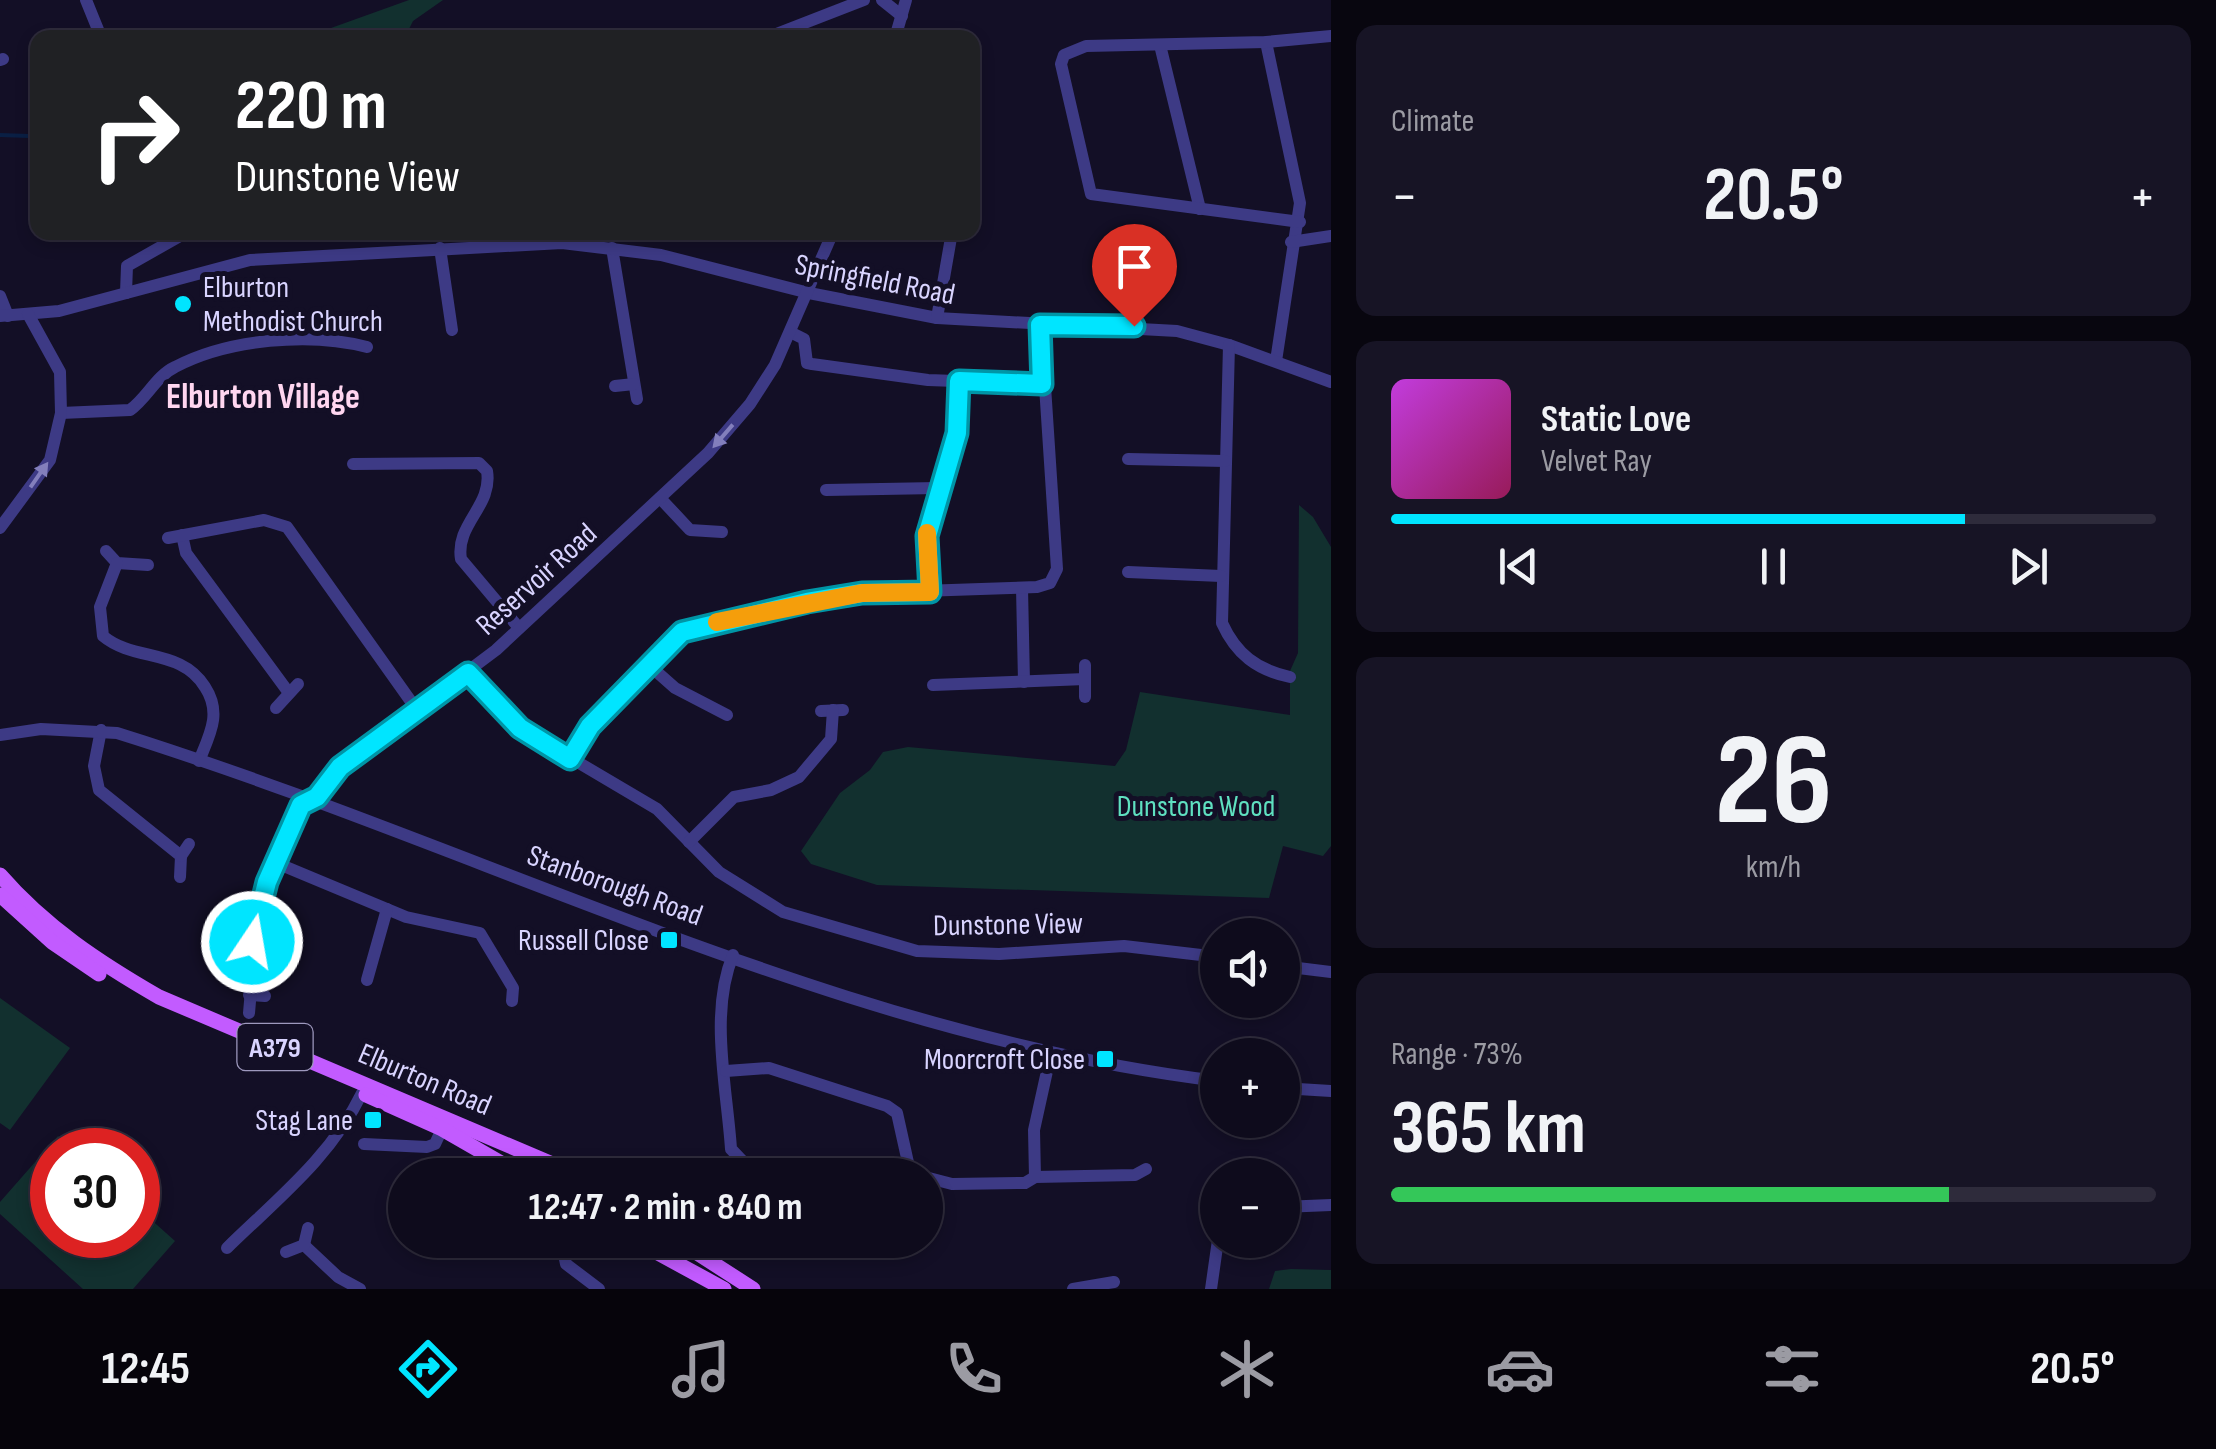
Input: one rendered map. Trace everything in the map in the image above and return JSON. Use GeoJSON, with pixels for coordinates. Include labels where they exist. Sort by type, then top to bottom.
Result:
{"type":"FeatureCollection","features":[{"type":"Feature","properties":{"kind":"main road","name":"Elburton Road"},"geometry":{"type":"LineString","coordinates":[[0,876],[25,904],[98,962],[159,997],[540,1158]]}},
{"type":"Feature","properties":{"kind":"main road","name":"Elburton Road"},"geometry":{"type":"LineString","coordinates":[[0,895],[52,942],[156,1006],[442,1129],[492,1158]]}},
{"type":"Feature","properties":{"kind":"main road","name":"A379"},"geometry":{"type":"LineString","coordinates":[[524,1151],[533,1158]]}},
{"type":"Feature","properties":{"kind":"main road"},"geometry":{"type":"LineString","coordinates":[[667,1258],[724,1289]]}},
{"type":"Feature","properties":{"kind":"main road"},"geometry":{"type":"LineString","coordinates":[[705,1258],[753,1289]]}},
{"type":"Feature","properties":{"kind":"street"},"geometry":{"type":"LineString","coordinates":[[86,0],[101,30]]}},
{"type":"Feature","properties":{"kind":"street"},"geometry":{"type":"LineString","coordinates":[[786,30],[863,0],[879,0],[902,16]]}},
{"type":"Feature","properties":{"kind":"street"},"geometry":{"type":"LineString","coordinates":[[898,30],[906,0]]}},
{"type":"Feature","properties":{"kind":"street"},"geometry":{"type":"LineString","coordinates":[[1300,222],[1100,198],[1087,186],[1062,76],[1064,55],[1086,46],[1266,42],[1331,36]]}},
{"type":"Feature","properties":{"kind":"street"},"geometry":{"type":"LineString","coordinates":[[1266,42],[1298,183],[1300,222],[1292,242],[1276,361]]}},
{"type":"Feature","properties":{"kind":"street"},"geometry":{"type":"LineString","coordinates":[[1160,45],[1200,209]]}},
{"type":"Feature","properties":{"kind":"street"},"geometry":{"type":"LineString","coordinates":[[1292,242],[1331,236]]}},
{"type":"Feature","properties":{"kind":"street"},"geometry":{"type":"LineString","coordinates":[[126,292],[128,266],[173,240]]}},
{"type":"Feature","properties":{"kind":"street","name":"Reservoir Road"},"geometry":{"type":"LineString","coordinates":[[248,1013],[253,936],[274,862],[308,800],[317,797],[340,767],[468,673],[708,454],[750,404],[792,333],[830,240]]}},
{"type":"Feature","properties":{"kind":"street"},"geometry":{"type":"LineString","coordinates":[[937,318],[951,240]]}},
{"type":"Feature","properties":{"kind":"street","name":"Springfield Road"},"geometry":{"type":"LineString","coordinates":[[440,248],[524,243],[612,248],[661,255],[808,293],[937,318],[1134,326],[1229,345],[1331,382]]}},
{"type":"Feature","properties":{"kind":"street"},"geometry":{"type":"LineString","coordinates":[[0,296],[4,316],[28,314],[250,260],[440,248],[453,331]]}},
{"type":"Feature","properties":{"kind":"street"},"geometry":{"type":"LineString","coordinates":[[612,248],[636,392],[615,386]]}},
{"type":"Feature","properties":{"kind":"street"},"geometry":{"type":"LineString","coordinates":[[0,528],[50,460],[61,413],[60,376],[28,314]]}},
{"type":"Feature","properties":{"kind":"street"},"geometry":{"type":"LineString","coordinates":[[570,759],[590,726],[682,632],[862,593],[1022,588],[1050,583],[1056,569],[1040,325]]}},
{"type":"Feature","properties":{"kind":"street"},"geometry":{"type":"LineString","coordinates":[[792,333],[804,340],[807,363],[959,381],[1042,384]]}},
{"type":"Feature","properties":{"kind":"street"},"geometry":{"type":"LineString","coordinates":[[61,413],[130,410],[174,367],[220,352],[322,340],[367,347]]}},
{"type":"Feature","properties":{"kind":"street"},"geometry":{"type":"LineString","coordinates":[[1229,345],[1220,608],[1228,636],[1256,665],[1290,676]]}},
{"type":"Feature","properties":{"kind":"street"},"geometry":{"type":"LineString","coordinates":[[930,592],[927,536],[937,488],[957,433],[959,381]]}},
{"type":"Feature","properties":{"kind":"street"},"geometry":{"type":"LineString","coordinates":[[1128,459],[1225,461]]}},
{"type":"Feature","properties":{"kind":"street"},"geometry":{"type":"LineString","coordinates":[[354,464],[480,463],[487,471],[487,494],[464,530],[459,545],[461,559],[519,628]]}},
{"type":"Feature","properties":{"kind":"street"},"geometry":{"type":"LineString","coordinates":[[826,490],[937,488]]}},
{"type":"Feature","properties":{"kind":"street"},"geometry":{"type":"LineString","coordinates":[[660,498],[690,530],[722,531]]}},
{"type":"Feature","properties":{"kind":"street"},"geometry":{"type":"LineString","coordinates":[[276,708],[294,689],[175,536],[264,520],[287,528],[417,710]]}},
{"type":"Feature","properties":{"kind":"street"},"geometry":{"type":"LineString","coordinates":[[106,551],[117,563],[148,565]]}},
{"type":"Feature","properties":{"kind":"street"},"geometry":{"type":"LineString","coordinates":[[117,563],[100,606],[102,636],[112,643],[179,661],[192,670],[215,705],[216,718],[199,760]]}},
{"type":"Feature","properties":{"kind":"street"},"geometry":{"type":"LineString","coordinates":[[1128,572],[1221,576]]}},
{"type":"Feature","properties":{"kind":"street"},"geometry":{"type":"LineString","coordinates":[[1022,588],[1024,682]]}},
{"type":"Feature","properties":{"kind":"street"},"geometry":{"type":"LineString","coordinates":[[649,665],[675,688],[727,716]]}},
{"type":"Feature","properties":{"kind":"street"},"geometry":{"type":"LineString","coordinates":[[933,686],[1024,682],[1085,672],[1085,697]]}},
{"type":"Feature","properties":{"kind":"street","name":"Dunstone View"},"geometry":{"type":"LineString","coordinates":[[468,673],[520,728],[657,809],[744,891],[782,912],[901,948],[961,955],[1124,946],[1200,955]]}},
{"type":"Feature","properties":{"kind":"street"},"geometry":{"type":"LineString","coordinates":[[689,842],[734,797],[800,777],[831,739],[832,711]]}},
{"type":"Feature","properties":{"kind":"street","name":"Stanborough Road"},"geometry":{"type":"LineString","coordinates":[[0,735],[41,729],[102,730],[199,760],[866,1004],[1051,1054],[1200,1078]]}},
{"type":"Feature","properties":{"kind":"street"},"geometry":{"type":"LineString","coordinates":[[102,730],[94,766],[98,790],[180,856]]}},
{"type":"Feature","properties":{"kind":"street"},"geometry":{"type":"LineString","coordinates":[[180,877],[180,856],[189,844]]}},
{"type":"Feature","properties":{"kind":"street"},"geometry":{"type":"LineString","coordinates":[[274,862],[387,909],[480,933],[513,988],[512,1002]]}},
{"type":"Feature","properties":{"kind":"street"},"geometry":{"type":"LineString","coordinates":[[367,980],[387,909]]}},
{"type":"Feature","properties":{"kind":"street"},"geometry":{"type":"LineString","coordinates":[[734,955],[722,988],[731,1150],[737,1158]]}},
{"type":"Feature","properties":{"kind":"street"},"geometry":{"type":"LineString","coordinates":[[1300,968],[1331,972]]}},
{"type":"Feature","properties":{"kind":"street"},"geometry":{"type":"LineString","coordinates":[[249,995],[265,996]]}},
{"type":"Feature","properties":{"kind":"street"},"geometry":{"type":"LineString","coordinates":[[1035,1176],[1034,1130],[1051,1054]]}},
{"type":"Feature","properties":{"kind":"street"},"geometry":{"type":"LineString","coordinates":[[726,1071],[769,1068],[887,1106],[897,1112],[908,1158]]}},
{"type":"Feature","properties":{"kind":"street"},"geometry":{"type":"LineString","coordinates":[[1300,1089],[1331,1091]]}},
{"type":"Feature","properties":{"kind":"street"},"geometry":{"type":"LineString","coordinates":[[227,1248],[313,1167],[342,1130],[362,1093]]}},
{"type":"Feature","properties":{"kind":"street","name":"Elburton Road"},"geometry":{"type":"LineString","coordinates":[[364,1144],[427,1146],[435,1144],[442,1129]]}},
{"type":"Feature","properties":{"kind":"street"},"geometry":{"type":"LineString","coordinates":[[943,1179],[971,1184],[1025,1183],[1035,1176],[1135,1175],[1146,1169]]}},
{"type":"Feature","properties":{"kind":"street"},"geometry":{"type":"LineString","coordinates":[[1300,1205],[1331,1204]]}},
{"type":"Feature","properties":{"kind":"street"},"geometry":{"type":"LineString","coordinates":[[304,1246],[308,1228]]}},
{"type":"Feature","properties":{"kind":"street"},"geometry":{"type":"LineString","coordinates":[[286,1252],[304,1246]]}},
{"type":"Feature","properties":{"kind":"street"},"geometry":{"type":"LineString","coordinates":[[304,1246],[338,1277],[360,1289]]}},
{"type":"Feature","properties":{"kind":"street"},"geometry":{"type":"LineString","coordinates":[[564,1258],[566,1264],[599,1289]]}},
{"type":"Feature","properties":{"kind":"street"},"geometry":{"type":"LineString","coordinates":[[1210,1289],[1215,1258]]}},
{"type":"Feature","properties":{"kind":"street"},"geometry":{"type":"LineString","coordinates":[[1073,1289],[1105,1285]]}},
{"type":"Feature","properties":{"kind":"green space"},"geometry":{"type":"Polygon","coordinates":[[[409,0],[443,0],[413,21],[408,30],[325,30],[409,0]]]}},
{"type":"Feature","properties":{"kind":"green space","name":"Dunstone Wood"},"geometry":{"type":"Polygon","coordinates":[[[1299,505],[1313,517],[1331,547],[1331,846],[1323,856],[1283,846],[1269,898],[877,885],[811,864],[801,851],[840,793],[870,770],[883,752],[908,747],[1115,766],[1126,750],[1140,692],[1290,715],[1290,671],[1298,653],[1299,505]]]}},
{"type":"Feature","properties":{"kind":"green space"},"geometry":{"type":"Polygon","coordinates":[[[0,998],[70,1048],[10,1130],[0,1123],[0,998]]]}},
{"type":"Feature","properties":{"kind":"green space"},"geometry":{"type":"Polygon","coordinates":[[[30,1168],[30,1241],[0,1214],[0,1202],[30,1168]]]}},
{"type":"Feature","properties":{"kind":"green space"},"geometry":{"type":"Polygon","coordinates":[[[160,1228],[175,1241],[133,1289],[83,1289],[49,1258],[160,1258],[160,1228]]]}},
{"type":"Feature","properties":{"kind":"green space"},"geometry":{"type":"Polygon","coordinates":[[[1331,1270],[1331,1289],[1269,1289],[1275,1271],[1331,1270]]]}},
{"type":"Feature","properties":{"kind":"waterway"},"geometry":{"type":"LineString","coordinates":[[0,135],[29,136]]}},
{"type":"Feature","properties":{"kind":"slow traffic"},"geometry":{"type":"LineString","coordinates":[[717,622],[862,593],[930,592],[927,533]]}},
{"type":"Feature","properties":{"kind":"place","name":"Elburton Methodist Church"},"geometry":{"type":"Point","coordinates":[183,304]}},
{"type":"Feature","properties":{"kind":"place","name":"Russell Close"},"geometry":{"type":"Point","coordinates":[669,940]}},
{"type":"Feature","properties":{"kind":"place","name":"Moorcroft Close"},"geometry":{"type":"Point","coordinates":[1105,1059]}},
{"type":"Feature","properties":{"kind":"place","name":"Stag Lane"},"geometry":{"type":"Point","coordinates":[373,1120]}},
{"type":"Feature","properties":{"kind":"district","name":"Elburton Village"},"geometry":{"type":"Point","coordinates":[263,396]}},
{"type":"Feature","properties":{"kind":"route"},"geometry":{"type":"LineString","coordinates":[[252,942],[258,908],[274,862],[301,805],[317,797],[340,767],[468,673],[520,728],[570,759],[590,726],[682,632],[862,593],[930,592],[930,512],[957,433],[959,381],[1042,384],[1040,325],[1134,326]]}}]}
